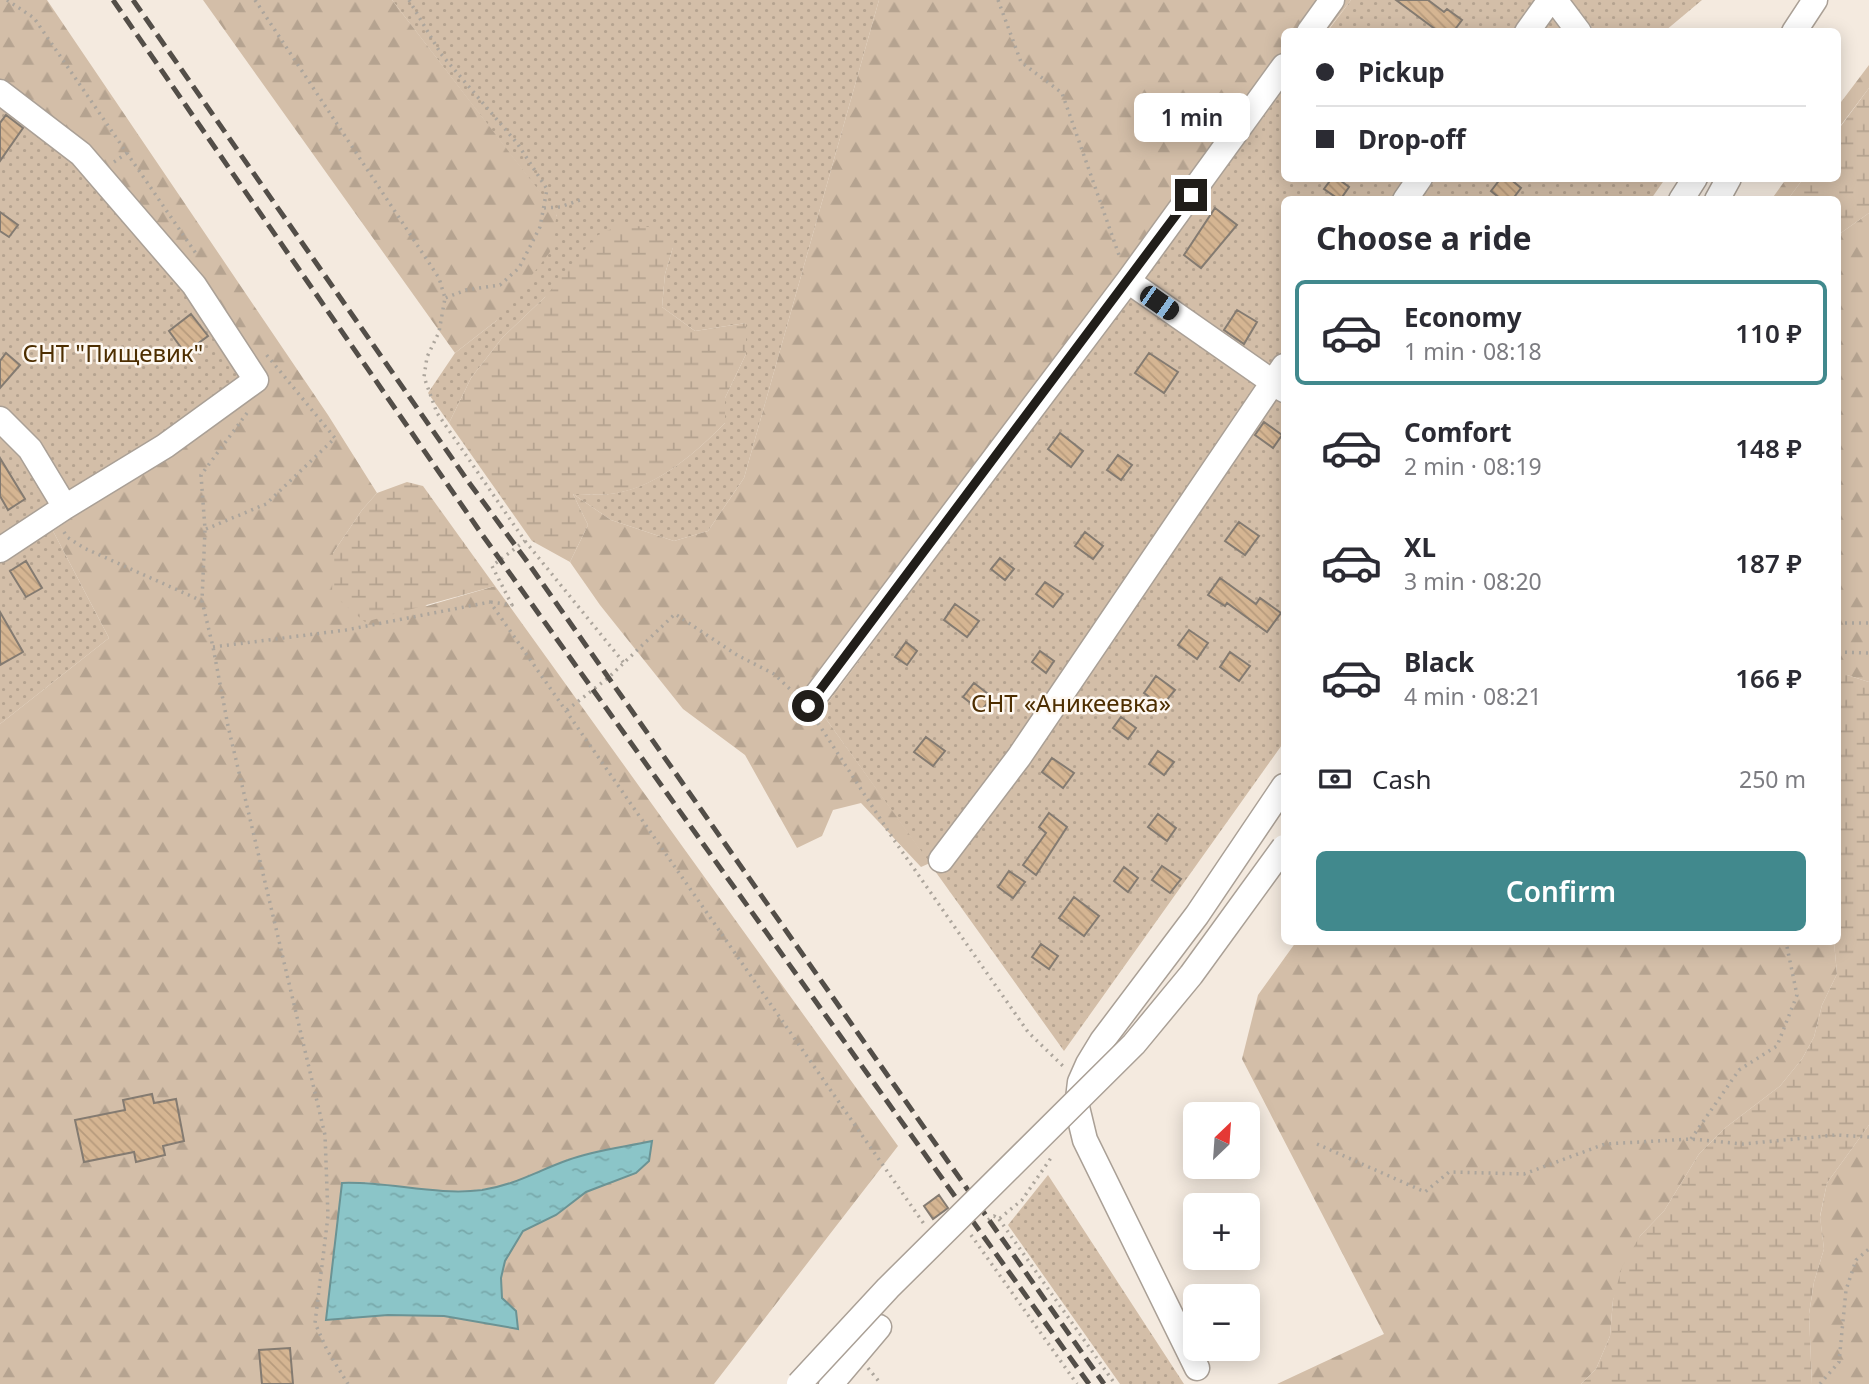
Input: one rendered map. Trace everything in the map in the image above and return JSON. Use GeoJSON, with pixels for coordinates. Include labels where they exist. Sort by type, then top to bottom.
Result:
{"type":"FeatureCollection","features":[{"type":"Feature","properties":{"kind":"street"},"geometry":{"type":"LineString","coordinates":[[1312,28],[1332,0]]}},
{"type":"Feature","properties":{"kind":"street"},"geometry":{"type":"LineString","coordinates":[[1530,28],[1550,0]]}},
{"type":"Feature","properties":{"kind":"street"},"geometry":{"type":"LineString","coordinates":[[1555,0],[1576,28]]}},
{"type":"Feature","properties":{"kind":"street"},"geometry":{"type":"LineString","coordinates":[[1797,28],[1815,0]]}},
{"type":"Feature","properties":{"kind":"street"},"geometry":{"type":"LineString","coordinates":[[1814,28],[1832,0]]}},
{"type":"Feature","properties":{"kind":"street"},"geometry":{"type":"LineString","coordinates":[[808,706],[1128,281],[1281,70]]}},
{"type":"Feature","properties":{"kind":"street"},"geometry":{"type":"LineString","coordinates":[[0,92],[81,153],[194,285],[256,380],[165,446],[0,550]]}},
{"type":"Feature","properties":{"kind":"street"},"geometry":{"type":"LineString","coordinates":[[941,860],[1019,757],[1281,379],[1128,281]]}},
{"type":"Feature","properties":{"kind":"street"},"geometry":{"type":"LineString","coordinates":[[0,419],[30,449],[65,507]]}},
{"type":"Feature","properties":{"kind":"street"},"geometry":{"type":"LineString","coordinates":[[1197,1368],[1085,1140],[1078,1120],[1080,1082],[1102,1041],[1197,915],[1281,790]]}},
{"type":"Feature","properties":{"kind":"street"},"geometry":{"type":"LineString","coordinates":[[799,1384],[888,1288],[1134,1044],[1191,975],[1281,851]]}},
{"type":"Feature","properties":{"kind":"street"},"geometry":{"type":"LineString","coordinates":[[831,1384],[878,1327]]}},
{"type":"Feature","properties":{"kind":"path"},"geometry":{"type":"LineString","coordinates":[[255,0],[439,278],[445,298],[439,332],[427,357],[425,377],[437,413],[524,541],[624,663]]}},
{"type":"Feature","properties":{"kind":"path"},"geometry":{"type":"LineString","coordinates":[[409,0],[441,54],[517,144],[547,189],[540,227],[519,268],[500,285],[466,290],[445,298]]}},
{"type":"Feature","properties":{"kind":"path"},"geometry":{"type":"LineString","coordinates":[[998,0],[1021,62],[1062,93],[1128,281]]}},
{"type":"Feature","properties":{"kind":"path"},"geometry":{"type":"LineString","coordinates":[[544,208],[559,207],[583,199]]}},
{"type":"Feature","properties":{"kind":"path"},"geometry":{"type":"LineString","coordinates":[[205,529],[266,504],[335,439],[265,353]]}},
{"type":"Feature","properties":{"kind":"path"},"geometry":{"type":"LineString","coordinates":[[65,507],[60,524],[67,537],[83,548],[202,601],[214,647],[228,726],[325,1135],[328,1216],[315,1323],[327,1350],[348,1384]]}},
{"type":"Feature","properties":{"kind":"path"},"geometry":{"type":"LineString","coordinates":[[214,647],[346,631],[490,602],[512,605],[492,566],[524,541]]}},
{"type":"Feature","properties":{"kind":"path"},"geometry":{"type":"LineString","coordinates":[[490,602],[924,1224]]}},
{"type":"Feature","properties":{"kind":"path"},"geometry":{"type":"LineString","coordinates":[[567,710],[624,663],[676,614],[737,655],[774,674],[808,706],[894,840],[1028,1032],[1080,1082]]}},
{"type":"Feature","properties":{"kind":"path"},"geometry":{"type":"LineString","coordinates":[[1841,622],[1869,623]]}},
{"type":"Feature","properties":{"kind":"path"},"geometry":{"type":"LineString","coordinates":[[1841,652],[1869,653]]}},
{"type":"Feature","properties":{"kind":"path"},"geometry":{"type":"LineString","coordinates":[[1691,1139],[1739,1070],[1777,1046],[1797,995],[1787,945]]}},
{"type":"Feature","properties":{"kind":"path"},"geometry":{"type":"LineString","coordinates":[[1317,1144],[1424,1192],[1449,1172],[1524,1174],[1605,1144],[1691,1139],[1743,1144],[1836,1135],[1869,1137]]}},
{"type":"Feature","properties":{"kind":"path"},"geometry":{"type":"LineString","coordinates":[[999,1219],[1022,1200],[1054,1154]]}},
{"type":"Feature","properties":{"kind":"path"},"geometry":{"type":"LineString","coordinates":[[969,1233],[994,1216],[999,1219],[1115,1384]]}},
{"type":"Feature","properties":{"kind":"path"},"geometry":{"type":"LineString","coordinates":[[980,1246],[1077,1384]]}},
{"type":"Feature","properties":{"kind":"path"},"geometry":{"type":"LineString","coordinates":[[1820,1384],[1839,1362],[1846,1290],[1856,1261],[1869,1249]]}},
{"type":"Feature","properties":{"kind":"path"},"geometry":{"type":"LineString","coordinates":[[864,1364],[881,1384]]}},
{"type":"Feature","properties":{"kind":"green space"},"geometry":{"type":"Polygon","coordinates":[[[0,0],[47,0],[328,415],[377,493],[333,553],[427,606],[495,586],[898,1146],[714,1384],[0,1384],[0,724],[109,638],[53,531],[268,385],[196,275],[0,82],[0,0]],[[570,1159],[522,1181],[477,1190],[440,1190],[365,1182],[388,1315],[444,1316],[518,1329],[516,1311],[502,1298],[501,1278],[505,1261],[523,1230],[556,1215],[586,1192],[636,1173],[570,1159]]]}},
{"type":"Feature","properties":{"kind":"green space"},"geometry":{"type":"Polygon","coordinates":[[[203,0],[392,0],[557,214],[550,252],[496,321],[455,353],[203,0]]]}},
{"type":"Feature","properties":{"kind":"green space"},"geometry":{"type":"Polygon","coordinates":[[[392,0],[879,0],[744,478],[708,531],[674,541],[611,520],[573,494],[611,494],[647,483],[689,456],[725,423],[725,398],[746,354],[746,323],[695,331],[662,307],[665,274],[673,247],[545,297],[502,338],[471,378],[449,423],[428,393],[455,353],[496,321],[557,215],[392,0]]]}},
{"type":"Feature","properties":{"kind":"green space"},"geometry":{"type":"Polygon","coordinates":[[[879,0],[1351,0],[1329,28],[1281,28],[1281,93],[821,712],[930,863],[921,867],[861,803],[833,810],[822,836],[797,848],[745,755],[683,709],[600,605],[570,562],[588,525],[573,494],[611,520],[674,541],[708,531],[744,478],[879,0]]]}},
{"type":"Feature","properties":{"kind":"green space"},"geometry":{"type":"Polygon","coordinates":[[[1351,0],[1542,0],[1563,28],[1330,28],[1351,0]]]}},
{"type":"Feature","properties":{"kind":"green space"},"geometry":{"type":"Polygon","coordinates":[[[1571,0],[1702,0],[1669,28],[1592,28],[1571,0]]]}},
{"type":"Feature","properties":{"kind":"green space"},"geometry":{"type":"Polygon","coordinates":[[[1869,65],[1869,88],[1841,125],[1841,102],[1869,65]]]}},
{"type":"Feature","properties":{"kind":"green space","name":"СНТ \"Пищевик\""},"geometry":{"type":"Polygon","coordinates":[[[0,82],[196,275],[268,385],[53,531],[109,638],[0,724],[0,82]]]}},
{"type":"Feature","properties":{"kind":"green space"},"geometry":{"type":"Polygon","coordinates":[[[1869,88],[1869,213],[1841,233],[1841,196],[1790,196],[1801,182],[1841,182],[1841,126],[1869,88]]]}},
{"type":"Feature","properties":{"kind":"green space","name":"СНТ «Аникеевка»"},"geometry":{"type":"Polygon","coordinates":[[[1281,93],[1281,182],[1663,182],[1653,196],[1281,196],[1281,746],[1064,1051],[821,712],[1281,93]]]}},
{"type":"Feature","properties":{"kind":"green space"},"geometry":{"type":"Polygon","coordinates":[[[1784,182],[1801,182],[1790,196],[1774,196],[1784,182]]]}},
{"type":"Feature","properties":{"kind":"green space"},"geometry":{"type":"Polygon","coordinates":[[[1869,213],[1869,682],[1841,675],[1841,233],[1869,213]]]}},
{"type":"Feature","properties":{"kind":"green space"},"geometry":{"type":"Polygon","coordinates":[[[620,225],[649,227],[673,247],[665,274],[662,307],[695,331],[746,323],[746,354],[725,398],[725,423],[689,456],[662,475],[633,489],[606,494],[573,494],[588,525],[570,562],[532,541],[449,423],[471,378],[502,338],[545,297],[596,236],[620,225]]]}},
{"type":"Feature","properties":{"kind":"green space"},"geometry":{"type":"Polygon","coordinates":[[[407,482],[423,486],[495,586],[365,622],[332,594],[333,553],[377,493],[407,482]]]}},
{"type":"Feature","properties":{"kind":"green space"},"geometry":{"type":"Polygon","coordinates":[[[1841,675],[1847,675],[1869,682],[1869,1125],[1827,1183],[1820,1216],[1824,1249],[1814,1282],[1809,1314],[1812,1384],[1581,1384],[1596,1369],[1610,1336],[1613,1300],[1622,1267],[1640,1236],[1664,1211],[1699,1154],[1725,1128],[1780,1086],[1802,1059],[1814,1037],[1822,1005],[1837,974],[1834,945],[1841,945],[1841,675]]]}},
{"type":"Feature","properties":{"kind":"green space"},"geometry":{"type":"Polygon","coordinates":[[[1294,945],[1834,945],[1837,974],[1822,1005],[1814,1037],[1802,1059],[1780,1086],[1725,1128],[1699,1154],[1664,1211],[1640,1236],[1613,1300],[1610,1336],[1596,1369],[1581,1384],[1277,1384],[1384,1334],[1242,1059],[1258,995],[1294,945]]]}},
{"type":"Feature","properties":{"kind":"green space"},"geometry":{"type":"Polygon","coordinates":[[[1869,1125],[1869,1384],[1812,1384],[1809,1314],[1814,1282],[1824,1249],[1820,1217],[1827,1183],[1869,1125]]]}},
{"type":"Feature","properties":{"kind":"green space"},"geometry":{"type":"Polygon","coordinates":[[[1048,1175],[1184,1384],[1120,1384],[1008,1225],[1048,1175]]]}},
{"type":"Feature","properties":{"kind":"water"},"geometry":{"type":"Polygon","coordinates":[[[652,1141],[649,1161],[636,1173],[586,1192],[556,1215],[523,1231],[505,1261],[501,1278],[502,1298],[516,1311],[518,1329],[444,1316],[388,1315],[326,1320],[342,1183],[447,1191],[482,1190],[516,1181],[578,1157],[652,1141]]]}},
{"type":"Feature","properties":{"kind":"building"},"geometry":{"type":"Polygon","coordinates":[[[1396,0],[1428,0],[1444,12],[1447,9],[1462,20],[1456,28],[1434,28],[1396,0]]]}},
{"type":"Feature","properties":{"kind":"building"},"geometry":{"type":"Polygon","coordinates":[[[6,115],[23,128],[0,161],[0,123],[6,115]]]}},
{"type":"Feature","properties":{"kind":"building"},"geometry":{"type":"Polygon","coordinates":[[[1329,182],[1342,182],[1349,187],[1343,196],[1334,196],[1324,189],[1329,182]]]}},
{"type":"Feature","properties":{"kind":"building"},"geometry":{"type":"Polygon","coordinates":[[[1498,182],[1514,182],[1521,188],[1515,196],[1497,196],[1491,191],[1498,182]]]}},
{"type":"Feature","properties":{"kind":"building"},"geometry":{"type":"Polygon","coordinates":[[[1215,208],[1237,225],[1201,268],[1184,255],[1215,208]]]}},
{"type":"Feature","properties":{"kind":"building"},"geometry":{"type":"Polygon","coordinates":[[[0,212],[18,225],[9,237],[0,231],[0,212]]]}},
{"type":"Feature","properties":{"kind":"building"},"geometry":{"type":"Polygon","coordinates":[[[1237,310],[1257,322],[1244,344],[1224,330],[1237,310]]]}},
{"type":"Feature","properties":{"kind":"building"},"geometry":{"type":"Polygon","coordinates":[[[191,314],[208,336],[185,353],[169,331],[191,314]]]}},
{"type":"Feature","properties":{"kind":"building"},"geometry":{"type":"Polygon","coordinates":[[[6,353],[20,365],[0,388],[0,361],[6,353]]]}},
{"type":"Feature","properties":{"kind":"building"},"geometry":{"type":"Polygon","coordinates":[[[1149,353],[1178,372],[1164,393],[1135,373],[1149,353]]]}},
{"type":"Feature","properties":{"kind":"building"},"geometry":{"type":"Polygon","coordinates":[[[1264,422],[1281,436],[1273,448],[1255,435],[1264,422]]]}},
{"type":"Feature","properties":{"kind":"building"},"geometry":{"type":"Polygon","coordinates":[[[1060,433],[1083,451],[1071,467],[1048,449],[1060,433]]]}},
{"type":"Feature","properties":{"kind":"building"},"geometry":{"type":"Polygon","coordinates":[[[1118,455],[1132,465],[1121,480],[1107,470],[1118,455]]]}},
{"type":"Feature","properties":{"kind":"building"},"geometry":{"type":"Polygon","coordinates":[[[0,458],[25,499],[8,510],[0,496],[0,458]]]}},
{"type":"Feature","properties":{"kind":"building"},"geometry":{"type":"Polygon","coordinates":[[[1239,522],[1259,536],[1245,555],[1225,541],[1239,522]]]}},
{"type":"Feature","properties":{"kind":"building"},"geometry":{"type":"Polygon","coordinates":[[[1085,532],[1103,546],[1093,559],[1075,546],[1085,532]]]}},
{"type":"Feature","properties":{"kind":"building"},"geometry":{"type":"Polygon","coordinates":[[[1000,558],[1014,569],[1005,580],[991,569],[1000,558]]]}},
{"type":"Feature","properties":{"kind":"building"},"geometry":{"type":"Polygon","coordinates":[[[26,561],[42,588],[26,597],[10,571],[26,561]]]}},
{"type":"Feature","properties":{"kind":"building"},"geometry":{"type":"Polygon","coordinates":[[[1220,578],[1256,604],[1260,598],[1281,613],[1267,632],[1227,603],[1225,606],[1208,595],[1220,578]]]}},
{"type":"Feature","properties":{"kind":"building"},"geometry":{"type":"Polygon","coordinates":[[[1045,582],[1063,594],[1053,607],[1036,594],[1045,582]]]}},
{"type":"Feature","properties":{"kind":"building"},"geometry":{"type":"Polygon","coordinates":[[[955,604],[979,621],[967,637],[944,620],[955,604]]]}},
{"type":"Feature","properties":{"kind":"building"},"geometry":{"type":"Polygon","coordinates":[[[0,612],[23,652],[0,665],[0,612]]]}},
{"type":"Feature","properties":{"kind":"building"},"geometry":{"type":"Polygon","coordinates":[[[1189,630],[1208,643],[1197,659],[1178,645],[1189,630]]]}},
{"type":"Feature","properties":{"kind":"building"},"geometry":{"type":"Polygon","coordinates":[[[906,642],[917,651],[907,665],[895,657],[906,642]]]}},
{"type":"Feature","properties":{"kind":"building"},"geometry":{"type":"Polygon","coordinates":[[[1040,651],[1054,661],[1046,673],[1032,662],[1040,651]]]}},
{"type":"Feature","properties":{"kind":"building"},"geometry":{"type":"Polygon","coordinates":[[[1230,652],[1250,666],[1239,681],[1220,667],[1230,652]]]}},
{"type":"Feature","properties":{"kind":"building"},"geometry":{"type":"Polygon","coordinates":[[[1156,676],[1175,690],[1162,706],[1144,693],[1156,676]]]}},
{"type":"Feature","properties":{"kind":"building"},"geometry":{"type":"Polygon","coordinates":[[[974,683],[992,697],[981,711],[963,697],[974,683]]]}},
{"type":"Feature","properties":{"kind":"building"},"geometry":{"type":"Polygon","coordinates":[[[1121,717],[1136,728],[1128,739],[1113,728],[1121,717]]]}},
{"type":"Feature","properties":{"kind":"building"},"geometry":{"type":"Polygon","coordinates":[[[926,737],[945,751],[933,766],[914,752],[926,737]]]}},
{"type":"Feature","properties":{"kind":"building"},"geometry":{"type":"Polygon","coordinates":[[[1158,751],[1174,762],[1164,775],[1149,764],[1158,751]]]}},
{"type":"Feature","properties":{"kind":"building"},"geometry":{"type":"Polygon","coordinates":[[[1052,758],[1074,773],[1063,788],[1042,772],[1052,758]]]}},
{"type":"Feature","properties":{"kind":"building"},"geometry":{"type":"Polygon","coordinates":[[[1049,813],[1067,827],[1036,875],[1023,865],[1046,833],[1039,827],[1049,813]]]}},
{"type":"Feature","properties":{"kind":"building"},"geometry":{"type":"Polygon","coordinates":[[[1158,814],[1176,828],[1167,841],[1148,827],[1158,814]]]}},
{"type":"Feature","properties":{"kind":"building"},"geometry":{"type":"Polygon","coordinates":[[[1162,866],[1181,879],[1170,893],[1152,880],[1162,866]]]}},
{"type":"Feature","properties":{"kind":"building"},"geometry":{"type":"Polygon","coordinates":[[[1124,867],[1138,878],[1128,892],[1114,881],[1124,867]]]}},
{"type":"Feature","properties":{"kind":"building"},"geometry":{"type":"Polygon","coordinates":[[[1009,871],[1025,882],[1013,898],[998,887],[1009,871]]]}},
{"type":"Feature","properties":{"kind":"building"},"geometry":{"type":"Polygon","coordinates":[[[1074,897],[1099,916],[1084,936],[1059,918],[1074,897]]]}},
{"type":"Feature","properties":{"kind":"building"},"geometry":{"type":"Polygon","coordinates":[[[1041,944],[1058,956],[1049,969],[1032,957],[1041,944]]]}},
{"type":"Feature","properties":{"kind":"building"},"geometry":{"type":"Polygon","coordinates":[[[152,1094],[154,1103],[176,1099],[184,1141],[163,1146],[165,1155],[136,1162],[134,1152],[84,1162],[75,1120],[125,1110],[123,1100],[152,1094]]]}},
{"type":"Feature","properties":{"kind":"building"},"geometry":{"type":"Polygon","coordinates":[[[939,1195],[948,1208],[933,1219],[924,1206],[939,1195]]]}},
{"type":"Feature","properties":{"kind":"building"},"geometry":{"type":"Polygon","coordinates":[[[290,1348],[293,1384],[262,1384],[259,1350],[290,1348]]]}},
{"type":"Feature","properties":{"kind":"railway"},"geometry":{"type":"LineString","coordinates":[[113,0],[481,533],[1089,1384]]}},
{"type":"Feature","properties":{"kind":"railway"},"geometry":{"type":"LineString","coordinates":[[133,0],[470,484],[1104,1384]]}},
{"type":"Feature","properties":{"kind":"route"},"geometry":{"type":"LineString","coordinates":[[808,706],[1191,195]]}}]}
